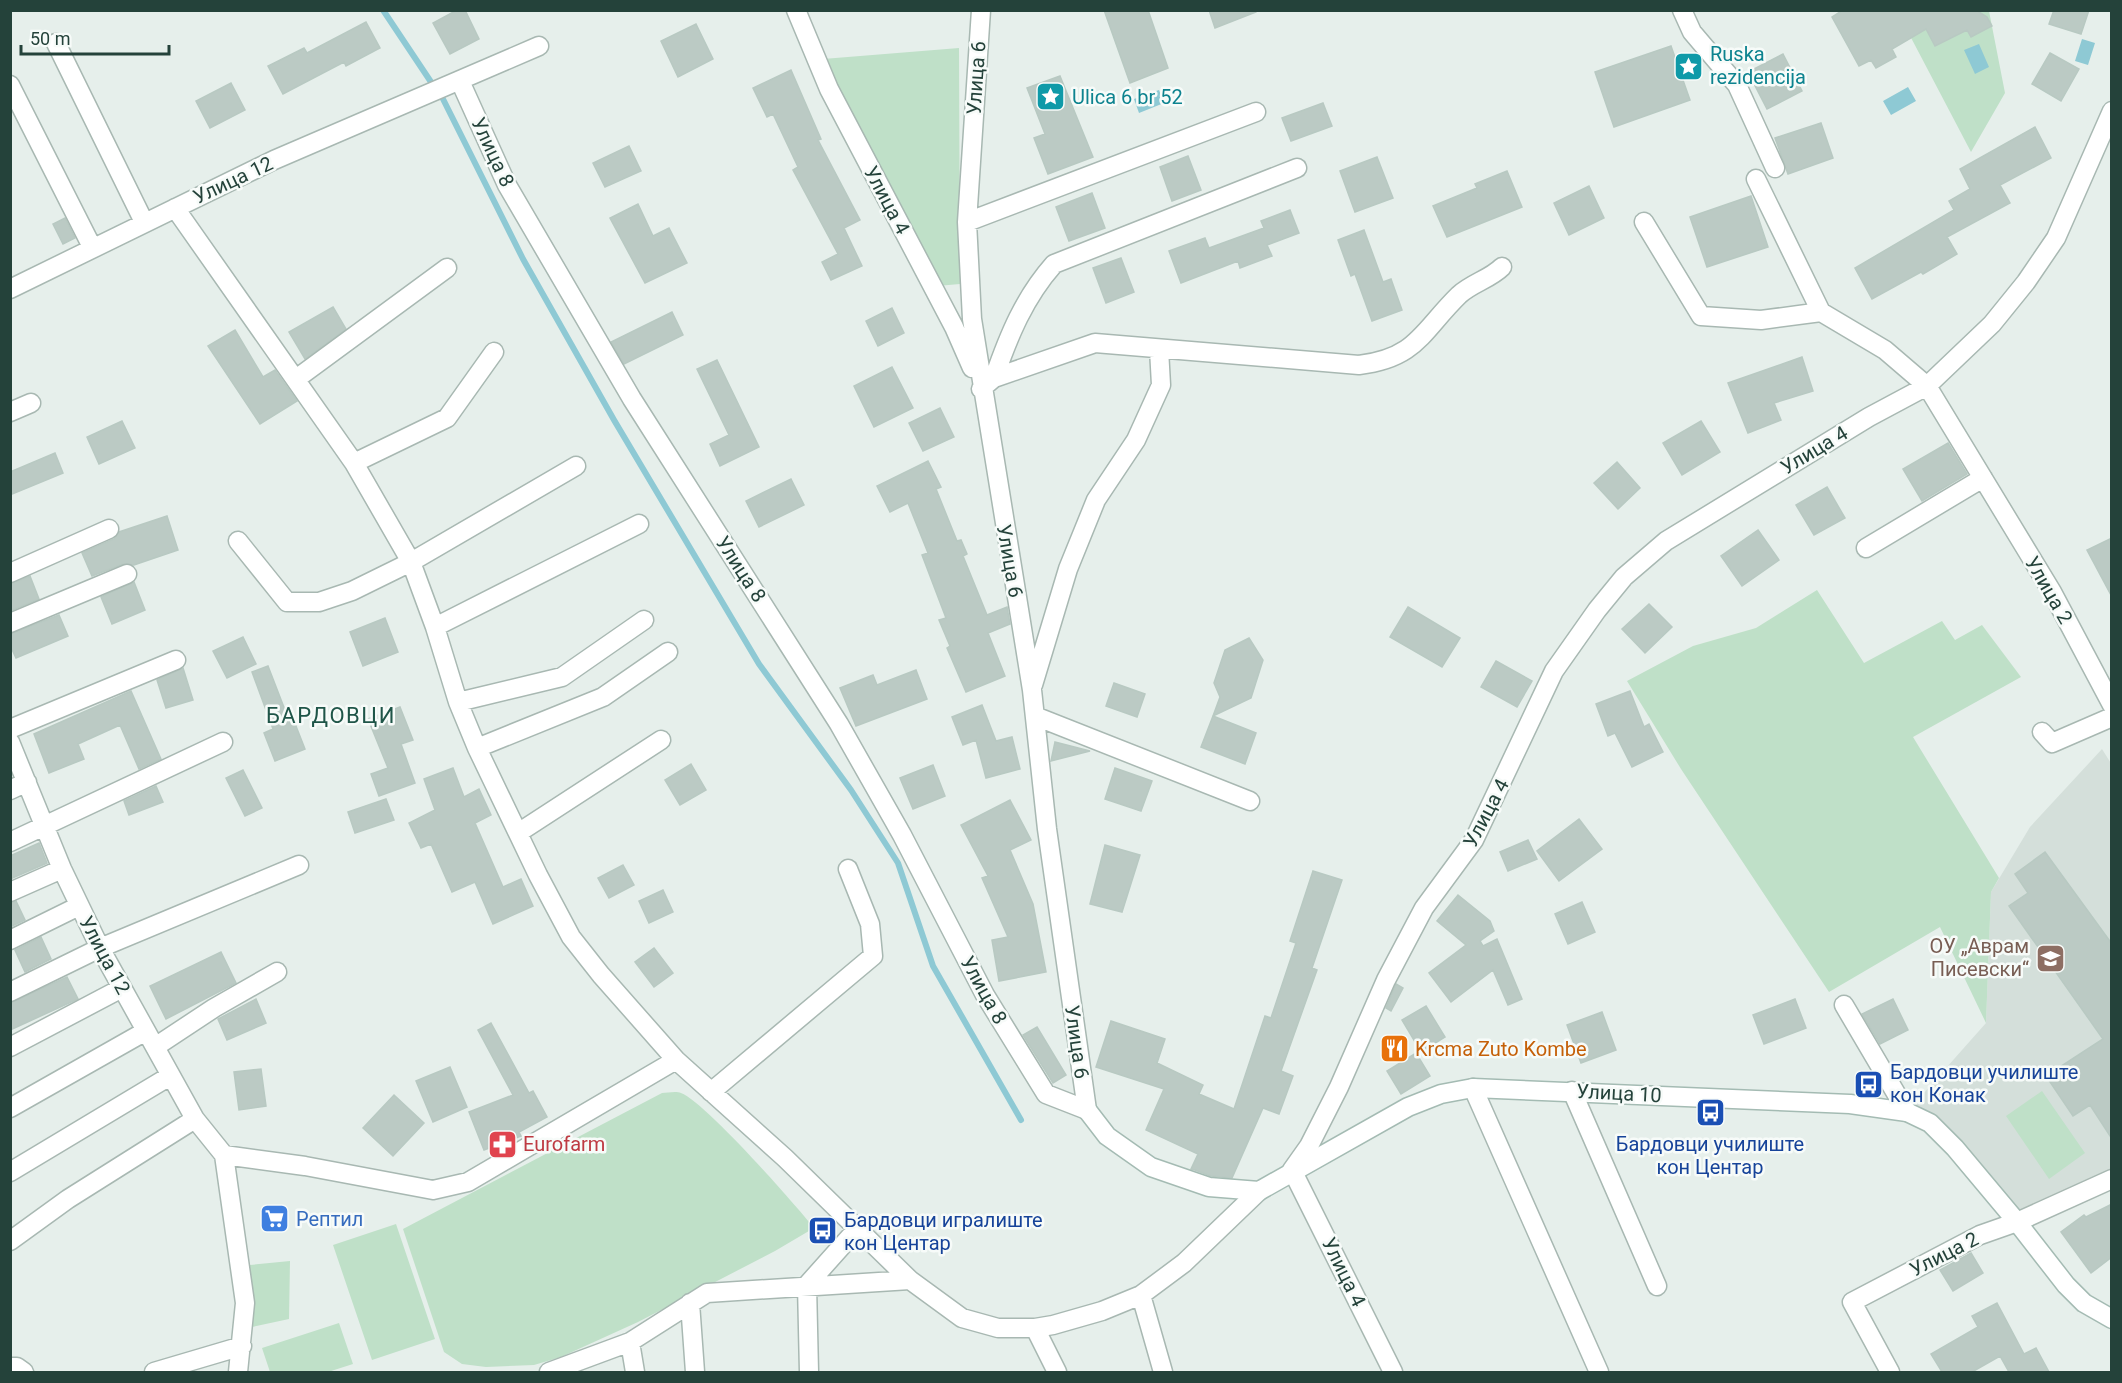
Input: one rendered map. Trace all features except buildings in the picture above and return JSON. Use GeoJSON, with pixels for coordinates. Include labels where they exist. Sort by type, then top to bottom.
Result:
{"type":"FeatureCollection","features":[{"type":"Feature","properties":{"kind":"street","name":"Улица 4"},"geometry":{"type":"LineString","coordinates":[[796,10],[829,89],[954,327],[987,383]]}},
{"type":"Feature","properties":{"kind":"street","name":"Улица 6"},"geometry":{"type":"LineString","coordinates":[[981,10],[967,222],[970,297],[987,383],[1032,690],[1047,829],[1087,1110]]}},
{"type":"Feature","properties":{"kind":"street"},"geometry":{"type":"LineString","coordinates":[[1682,10],[1692,32],[1737,85],[1775,168]]}},
{"type":"Feature","properties":{"kind":"street"},"geometry":{"type":"LineString","coordinates":[[56,43],[144,222]]}},
{"type":"Feature","properties":{"kind":"street"},"geometry":{"type":"LineString","coordinates":[[460,81],[539,46]]}},
{"type":"Feature","properties":{"kind":"street","name":"Улица 12"},"geometry":{"type":"LineString","coordinates":[[10,289],[274,160],[460,81]]}},
{"type":"Feature","properties":{"kind":"street","name":"Улица 8"},"geometry":{"type":"LineString","coordinates":[[460,81],[513,195],[632,399],[839,724],[902,836],[985,995],[1046,1094],[1087,1110]]}},
{"type":"Feature","properties":{"kind":"street"},"geometry":{"type":"LineString","coordinates":[[10,85],[15,106],[92,247]]}},
{"type":"Feature","properties":{"kind":"street","name":"Улица 4"},"geometry":{"type":"LineString","coordinates":[[1393,1372],[1292,1170],[1308,1146],[1339,1087],[1386,980],[1424,908],[1474,840],[1554,671],[1597,610],[1624,577],[1666,541],[1869,417],[1927,386],[1992,324],[2026,282],[2056,238],[2112,111]]}},
{"type":"Feature","properties":{"kind":"street"},"geometry":{"type":"LineString","coordinates":[[967,222],[1256,112]]}},
{"type":"Feature","properties":{"kind":"street"},"geometry":{"type":"LineString","coordinates":[[987,383],[1011,327],[1034,287],[1054,264],[1297,168]]}},
{"type":"Feature","properties":{"kind":"street"},"geometry":{"type":"LineString","coordinates":[[1756,178],[1821,312],[1885,350],[1927,386]]}},
{"type":"Feature","properties":{"kind":"street","name":"Улица 10"},"geometry":{"type":"LineString","coordinates":[[175,208],[354,463],[411,562],[435,627],[458,702],[477,748],[571,937],[601,975],[676,1060],[785,1158],[910,1280],[962,1318],[998,1328],[1035,1328],[1102,1311],[1141,1295],[1184,1263],[1259,1191],[1292,1170],[1408,1107],[1442,1094],[1473,1088],[1850,1104],[1907,1112],[1930,1123],[2017,1222],[2066,1285],[2084,1303],[2112,1320]]}},
{"type":"Feature","properties":{"kind":"street"},"geometry":{"type":"LineString","coordinates":[[1644,222],[1701,316],[1761,320],[1821,312]]}},
{"type":"Feature","properties":{"kind":"street"},"geometry":{"type":"LineString","coordinates":[[987,383],[1095,343],[1359,365],[1378,363],[1417,344],[1459,295],[1502,267]]}},
{"type":"Feature","properties":{"kind":"street"},"geometry":{"type":"LineString","coordinates":[[296,379],[447,268]]}},
{"type":"Feature","properties":{"kind":"street"},"geometry":{"type":"LineString","coordinates":[[1032,690],[1068,569],[1092,510],[1141,431],[1161,385],[1159,349]]}},
{"type":"Feature","properties":{"kind":"street"},"geometry":{"type":"LineString","coordinates":[[354,463],[447,418],[494,352]]}},
{"type":"Feature","properties":{"kind":"street","name":"Улица 2"},"geometry":{"type":"LineString","coordinates":[[1927,386],[2052,592],[2112,705]]}},
{"type":"Feature","properties":{"kind":"street"},"geometry":{"type":"LineString","coordinates":[[10,412],[31,403]]}},
{"type":"Feature","properties":{"kind":"street"},"geometry":{"type":"LineString","coordinates":[[238,541],[287,602],[319,602],[352,591],[411,562],[576,466]]}},
{"type":"Feature","properties":{"kind":"street"},"geometry":{"type":"LineString","coordinates":[[1866,548],[1983,478]]}},
{"type":"Feature","properties":{"kind":"street"},"geometry":{"type":"LineString","coordinates":[[435,627],[639,524]]}},
{"type":"Feature","properties":{"kind":"street"},"geometry":{"type":"LineString","coordinates":[[10,573],[109,529]]}},
{"type":"Feature","properties":{"kind":"street"},"geometry":{"type":"LineString","coordinates":[[10,623],[127,574]]}},
{"type":"Feature","properties":{"kind":"street"},"geometry":{"type":"LineString","coordinates":[[458,702],[562,677],[644,620]]}},
{"type":"Feature","properties":{"kind":"street"},"geometry":{"type":"LineString","coordinates":[[477,748],[603,697],[668,652]]}},
{"type":"Feature","properties":{"kind":"street"},"geometry":{"type":"LineString","coordinates":[[10,729],[176,660]]}},
{"type":"Feature","properties":{"kind":"street"},"geometry":{"type":"LineString","coordinates":[[1035,716],[1250,801]]}},
{"type":"Feature","properties":{"kind":"street"},"geometry":{"type":"LineString","coordinates":[[2042,732],[2052,742],[2112,717]]}},
{"type":"Feature","properties":{"kind":"street"},"geometry":{"type":"LineString","coordinates":[[518,834],[661,740]]}},
{"type":"Feature","properties":{"kind":"street","name":"Улица 12"},"geometry":{"type":"LineString","coordinates":[[10,742],[62,869],[100,948],[195,1119],[224,1155]]}},
{"type":"Feature","properties":{"kind":"street"},"geometry":{"type":"LineString","coordinates":[[10,842],[223,742]]}},
{"type":"Feature","properties":{"kind":"street"},"geometry":{"type":"LineString","coordinates":[[10,790],[27,782]]}},
{"type":"Feature","properties":{"kind":"street"},"geometry":{"type":"LineString","coordinates":[[10,992],[100,948],[300,865]]}},
{"type":"Feature","properties":{"kind":"street"},"geometry":{"type":"LineString","coordinates":[[10,892],[62,869]]}},
{"type":"Feature","properties":{"kind":"street"},"geometry":{"type":"LineString","coordinates":[[711,1092],[873,956],[870,924],[848,869]]}},
{"type":"Feature","properties":{"kind":"street"},"geometry":{"type":"LineString","coordinates":[[10,940],[79,906]]}},
{"type":"Feature","properties":{"kind":"street"},"geometry":{"type":"LineString","coordinates":[[10,1108],[214,1008],[277,972]]}},
{"type":"Feature","properties":{"kind":"street"},"geometry":{"type":"LineString","coordinates":[[10,1047],[122,988]]}},
{"type":"Feature","properties":{"kind":"street"},"geometry":{"type":"LineString","coordinates":[[1844,1005],[1907,1112]]}},
{"type":"Feature","properties":{"kind":"street"},"geometry":{"type":"LineString","coordinates":[[238,1372],[245,1303],[224,1155],[305,1166],[433,1190],[468,1182],[676,1060]]}},
{"type":"Feature","properties":{"kind":"street"},"geometry":{"type":"LineString","coordinates":[[10,1172],[170,1076]]}},
{"type":"Feature","properties":{"kind":"street"},"geometry":{"type":"LineString","coordinates":[[1473,1088],[1599,1372]]}},
{"type":"Feature","properties":{"kind":"street"},"geometry":{"type":"LineString","coordinates":[[1572,1091],[1657,1286]]}},
{"type":"Feature","properties":{"kind":"street"},"geometry":{"type":"LineString","coordinates":[[1087,1110],[1107,1136],[1151,1167],[1209,1187],[1259,1191]]}},
{"type":"Feature","properties":{"kind":"street"},"geometry":{"type":"LineString","coordinates":[[10,1241],[68,1199],[195,1119]]}},
{"type":"Feature","properties":{"kind":"street","name":"Улица 2"},"geometry":{"type":"LineString","coordinates":[[1890,1372],[1852,1302],[1980,1235],[2017,1222],[2112,1179]]}},
{"type":"Feature","properties":{"kind":"street"},"geometry":{"type":"LineString","coordinates":[[809,1372],[807,1285],[857,1229]]}},
{"type":"Feature","properties":{"kind":"street"},"geometry":{"type":"LineString","coordinates":[[549,1372],[630,1342],[707,1293],[910,1280]]}},
{"type":"Feature","properties":{"kind":"street"},"geometry":{"type":"LineString","coordinates":[[1141,1295],[1163,1372]]}},
{"type":"Feature","properties":{"kind":"street"},"geometry":{"type":"LineString","coordinates":[[690,1303],[695,1372]]}},
{"type":"Feature","properties":{"kind":"street"},"geometry":{"type":"LineString","coordinates":[[1035,1328],[1057,1372]]}},
{"type":"Feature","properties":{"kind":"street"},"geometry":{"type":"LineString","coordinates":[[630,1342],[635,1372]]}},
{"type":"Feature","properties":{"kind":"street"},"geometry":{"type":"LineString","coordinates":[[154,1372],[242,1346]]}},
{"type":"Feature","properties":{"kind":"street"},"geometry":{"type":"LineString","coordinates":[[10,1367],[16,1367],[24,1372]]}},
{"type":"Feature","properties":{"kind":"shaded area","name":"ОУ „Аврам Писевски“"},"geometry":{"type":"Polygon","coordinates":[[[2102,749],[2112,765],[2111,1174],[2020,1216],[1915,1103],[1986,1023],[1991,892],[2030,827],[2102,749]]]}},
{"type":"Feature","properties":{"kind":"green space"},"geometry":{"type":"Polygon","coordinates":[[[1897,11],[1989,11],[2005,93],[1971,152],[1897,11]]]}},
{"type":"Feature","properties":{"kind":"green space"},"geometry":{"type":"Polygon","coordinates":[[[959,48],[960,284],[937,286],[823,59],[959,48]]]}},
{"type":"Feature","properties":{"kind":"green space"},"geometry":{"type":"Polygon","coordinates":[[[1817,590],[1864,663],[1942,621],[1955,640],[1982,625],[2021,677],[1913,737],[1999,878],[1991,892],[1986,1023],[1940,927],[1829,992],[1681,769],[1627,681],[1693,646],[1756,628],[1817,590]]]}},
{"type":"Feature","properties":{"kind":"green space"},"geometry":{"type":"Polygon","coordinates":[[[2042,1091],[2085,1153],[2049,1179],[2006,1116],[2042,1091]]]}},
{"type":"Feature","properties":{"kind":"green space"},"geometry":{"type":"Polygon","coordinates":[[[662,1093],[681,1093],[709,1114],[749,1154],[814,1228],[775,1251],[638,1322],[561,1357],[534,1365],[486,1367],[462,1364],[444,1352],[403,1229],[662,1093]]]}},
{"type":"Feature","properties":{"kind":"green space"},"geometry":{"type":"Polygon","coordinates":[[[396,1224],[435,1339],[372,1360],[333,1245],[396,1224]]]}},
{"type":"Feature","properties":{"kind":"green space"},"geometry":{"type":"Polygon","coordinates":[[[290,1261],[289,1319],[252,1327],[250,1265],[290,1261]]]}},
{"type":"Feature","properties":{"kind":"green space"},"geometry":{"type":"Polygon","coordinates":[[[339,1323],[353,1364],[328,1372],[270,1372],[262,1348],[339,1323]]]}},
{"type":"Feature","properties":{"kind":"water"},"geometry":{"type":"Polygon","coordinates":[[[2082,39],[2095,43],[2088,65],[2075,61],[2082,39]]]}},
{"type":"Feature","properties":{"kind":"water"},"geometry":{"type":"Polygon","coordinates":[[[1979,44],[1989,67],[1975,74],[1964,50],[1979,44]]]}},
{"type":"Feature","properties":{"kind":"water"},"geometry":{"type":"Polygon","coordinates":[[[1908,87],[1916,101],[1891,115],[1883,101],[1908,87]]]}},
{"type":"Feature","properties":{"kind":"water"},"geometry":{"type":"Polygon","coordinates":[[[1159,90],[1164,103],[1139,113],[1134,99],[1159,90]]]}},
{"type":"Feature","properties":{"kind":"waterway"},"geometry":{"type":"LineString","coordinates":[[383,10],[433,85]]}},
{"type":"Feature","properties":{"kind":"waterway"},"geometry":{"type":"LineString","coordinates":[[443,99],[523,259],[614,420],[759,664],[851,790],[898,863],[933,966],[1021,1120]]}},
{"type":"Feature","properties":{"kind":"place","name":"Ruska rezidencija"},"geometry":{"type":"Point","coordinates":[1689,66]}},
{"type":"Feature","properties":{"kind":"place","name":"Ulica 6 br 52"},"geometry":{"type":"Point","coordinates":[1051,97]}},
{"type":"Feature","properties":{"kind":"place","name":"ОУ „Аврам Писевски“"},"geometry":{"type":"Point","coordinates":[2050,958]}},
{"type":"Feature","properties":{"kind":"place","name":"Krcma Zuto Kombe"},"geometry":{"type":"Point","coordinates":[1394,1049]}},
{"type":"Feature","properties":{"kind":"place","name":"Бардовци училиште кон Конак"},"geometry":{"type":"Point","coordinates":[1869,1084]}},
{"type":"Feature","properties":{"kind":"place","name":"Бардовци училиште кон Центар"},"geometry":{"type":"Point","coordinates":[1710,1113]}},
{"type":"Feature","properties":{"kind":"place","name":"Eurofarm"},"geometry":{"type":"Point","coordinates":[502,1144]}},
{"type":"Feature","properties":{"kind":"place","name":"Рептил"},"geometry":{"type":"Point","coordinates":[275,1219]}},
{"type":"Feature","properties":{"kind":"place","name":"Бардовци игралиште кон Центар"},"geometry":{"type":"Point","coordinates":[823,1231]}},
{"type":"Feature","properties":{"kind":"district","name":"БАРДОВЦИ"},"geometry":{"type":"Point","coordinates":[331,715]}}]}
